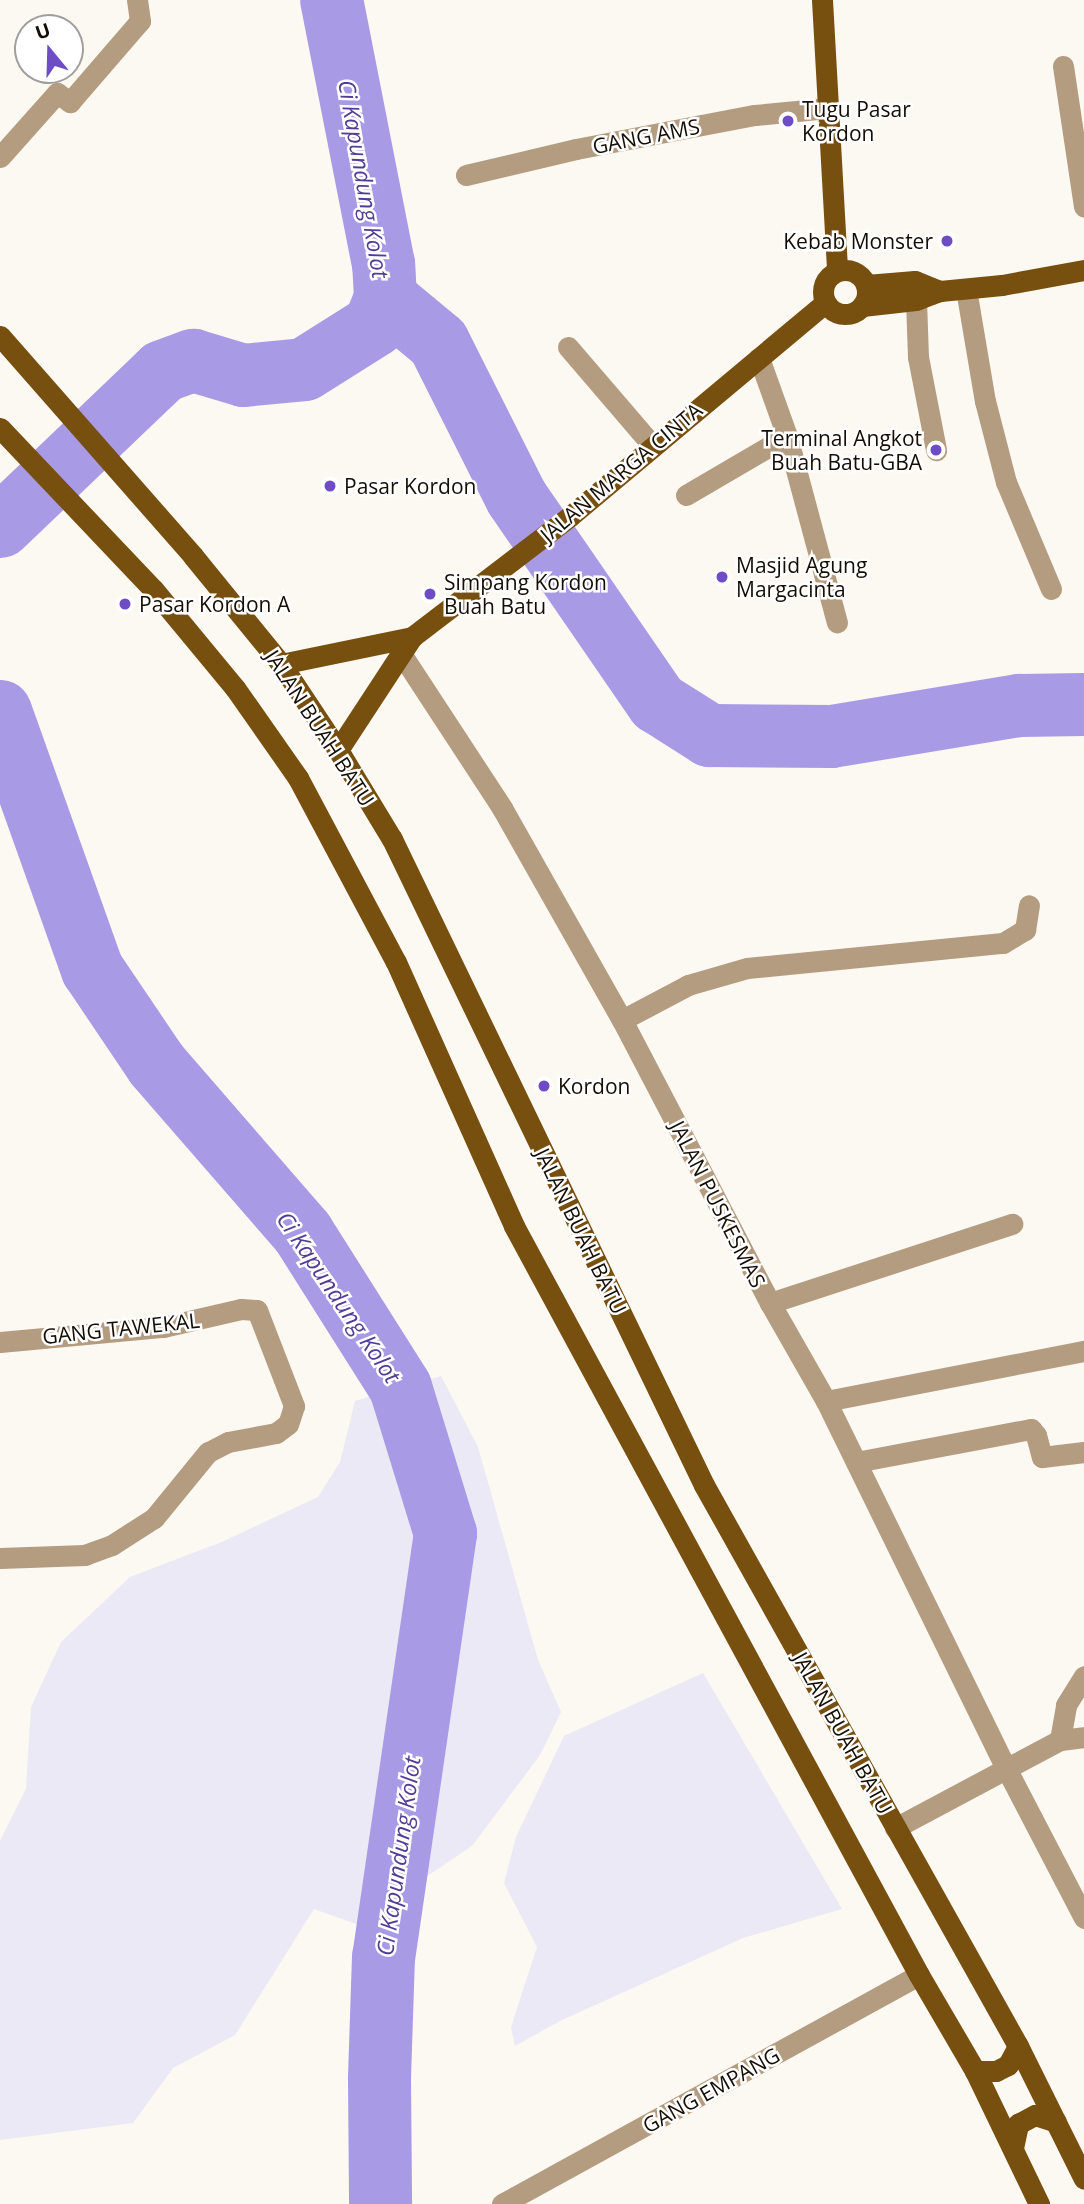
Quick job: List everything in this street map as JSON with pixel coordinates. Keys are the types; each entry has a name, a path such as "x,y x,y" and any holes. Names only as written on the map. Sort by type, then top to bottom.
{"main road":[{"path":"822,0 837,271"},
{"path":"864,296 851,270 837,271 824,284 825,303 831,309 847,314 864,296 915,281 940,291"},
{"path":"864,296 916,300 940,291 1084,270"},
{"name":"JALAN MARGA CINTA","path":"338,750 407,646 569,517 825,303"},
{"name":"JALAN BUAH BATU","path":"5,342 121,474 281,664 338,750 391,839 704,1485 1018,2046 1084,2179"},
{"path":"0,428 153,589 235,688 298,778 396,962 514,1226 919,1975 975,2071 1039,2204"},
{"name":"JALAN MARGA CINTA","path":"281,664 407,646"},
{"path":"975,2071 996,2071 1008,2064 1018,2046"},
{"path":"1013,2148 1018,2124 1035,2115 1056,2122"}],"street":[{"path":"0,157 57,93 70,102 140,21 137,0"},
{"path":"1063,66 1084,205"},
{"name":"GANG AMS","path":"466,175 576,149 755,115 828,108"},
{"path":"966,289 985,401 1006,482 1051,589"},
{"path":"916,300 918,357 936,450"},
{"path":"568,347 653,446"},
{"path":"759,358 787,436 838,622"},
{"path":"685,495 787,436"},
{"name":"JALAN PUSKESMAS","path":"407,646 622,1020 770,1303 826,1401 1006,1768 1084,1918"},
{"path":"622,1020 688,985 747,968 1003,943 1025,930 1030,905"},
{"path":"770,1303 1012,1224"},
{"name":"GANG TAWEKAL","path":"0,1342 163,1327 241,1309 257,1310 294,1406 288,1424 276,1433 216,1447 197,1464 154,1518 100,1551 85,1555 0,1558"},
{"path":"826,1401 1084,1351"},
{"path":"856,1462 1031,1429 1036,1434 1042,1457 1084,1452"},
{"path":"1060,1740 1066,1705 1084,1676"},
{"path":"895,1828 1060,1740 1084,1737"},
{"name":"GANG EMPANG","path":"502,2204 919,1975"}],"shaded area":[{"path":"441,1376 478,1447 538,1660 561,1712 540,1755 472,1846 356,1924 314,1909 235,2035 173,2068 133,2123 0,2140 0,1841 26,1789 31,1707 61,1642 130,1577 224,1541 318,1497 340,1462 355,1401"},
{"path":"703,1673 842,1909 743,1938 560,2021 515,2046 511,2027 537,1947 504,1883 516,1837 564,1736"}],"waterway":[{"name":"Ci Kapundung Kolot","path":"0,526 162,371 193,360 243,375 304,369 374,325 385,298 383,264 331,0"},
{"path":"385,298 438,342 516,497 657,702 709,735 831,736 1019,705 1084,704"},
{"name":"Ci Kapundung Kolot","path":"0,711 92,969 156,1064 302,1232 400,1387 445,1533 383,1956 379,2079 380,2204"}],"place":[{"name":"Tugu Pasar Kordon","path":"788,121"},
{"name":"Kebab Monster","path":"947,241"},
{"name":"Terminal Angkot Buah Batu-GBA","path":"936,450"},
{"name":"Pasar Kordon","path":"330,486"},
{"name":"Masjid Agung Margacinta","path":"722,577"},
{"name":"Simpang Kordon Buah Batu","path":"430,594"},
{"name":"Pasar Kordon A","path":"125,604"},
{"name":"Kordon","path":"544,1086"}]}
